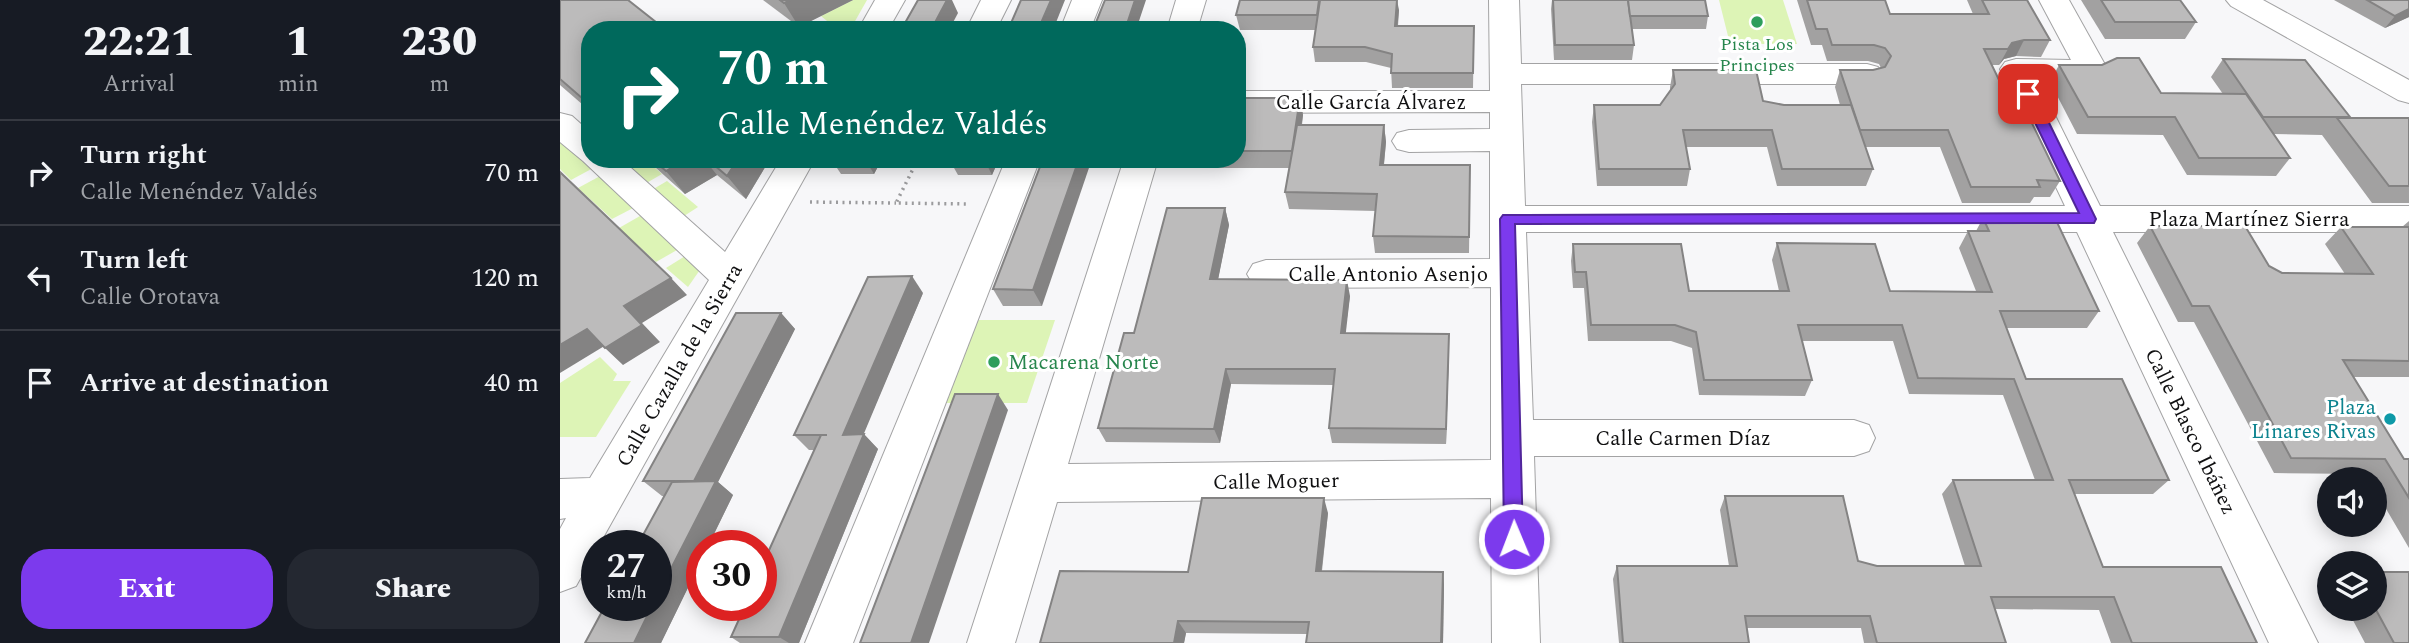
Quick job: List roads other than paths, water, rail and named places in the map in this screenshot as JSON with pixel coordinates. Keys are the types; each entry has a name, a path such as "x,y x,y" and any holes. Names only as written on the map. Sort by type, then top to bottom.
{"street":[{"path":"878,21 890,0"},
{"path":"986,21 996,0"},
{"path":"1079,21 1087,0"},
{"path":"1185,21 1191,0"},
{"path":"1504,0 1516,643"},
{"name":"Calle Blasco Ibáñez","path":"2054,0 2092,70 2016,69 2294,643"},
{"path":"2241,0 2409,93"},
{"path":"2295,0 2409,65"},
{"name":"Calle García Álvarez","path":"1246,102 1867,74"},
{"path":"560,124 581,143"},
{"path":"1409,141 1506,141"},
{"path":"609,168 730,278"},
{"name":"Calle Cazalla de la Sierra","path":"560,571 793,168"},
{"path":"830,643 1019,168"},
{"path":"991,643 1138,168"},
{"name":"Plaza Martínez Sierra","path":"1508,219 2409,219"},
{"name":"Calle Antonio Asenjo","path":"1266,274 1509,273"},
{"name":"Calle Carmen Díaz","path":"1512,458 1854,438"},
{"name":"Calle Moguer","path":"1040,483 1512,458"},
{"path":"560,499 603,498"}],"place":[{"name":"Pista Los Principes","path":"1757,22"},
{"name":"Macarena Norte","path":"994,362"},
{"name":"Plaza Linares Rivas","path":"2390,419"}]}
